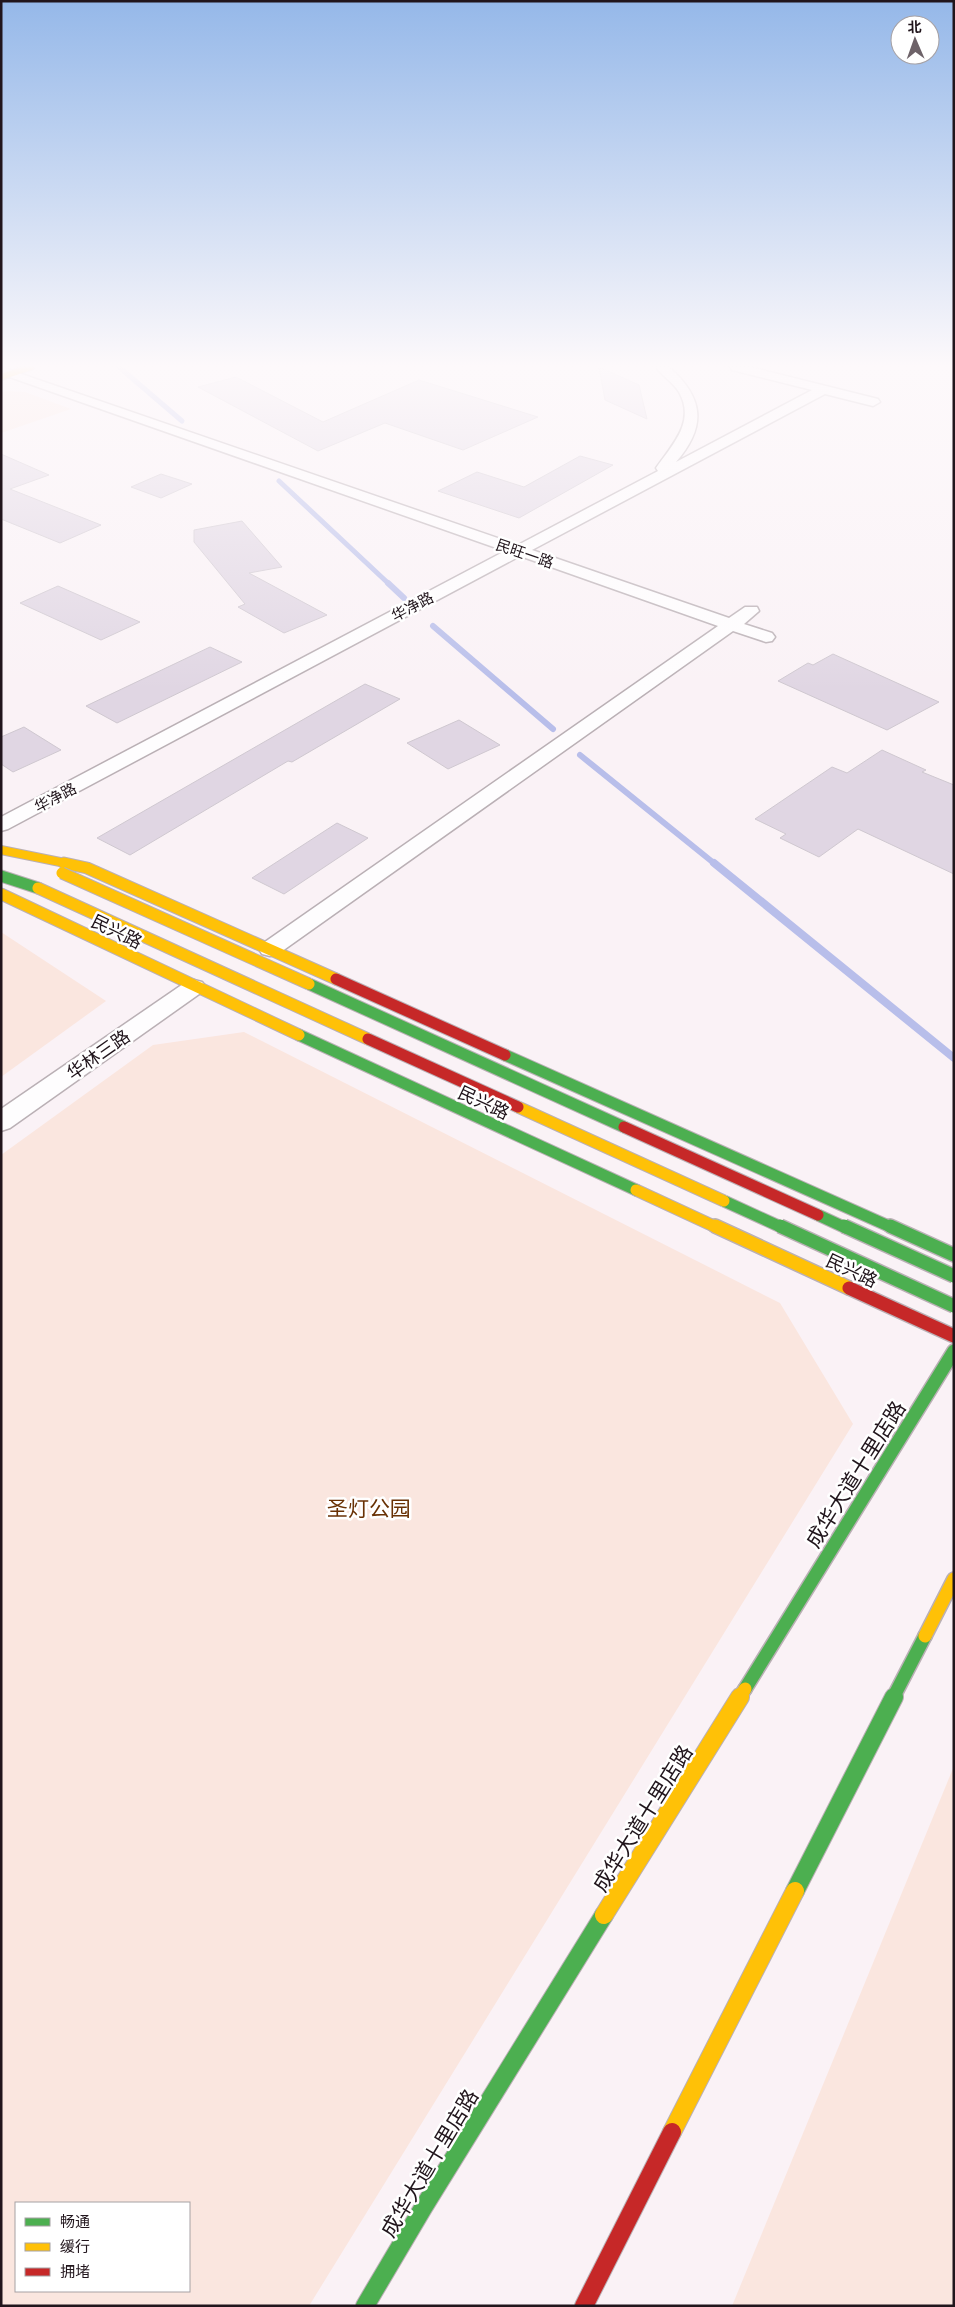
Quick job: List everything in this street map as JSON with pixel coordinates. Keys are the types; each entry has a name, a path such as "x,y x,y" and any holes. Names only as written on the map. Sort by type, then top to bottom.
{"main road":[{"path":"1,850 87,868 954,1255"},
{"name":"民兴路","path":"1,854 62,873 954,1276"},
{"name":"民兴路","path":"1,876 38,888 954,1306"},
{"name":"民兴路","path":"1,894 194,987 954,1336"},
{"name":"成华大道十里店路","path":"365,2306 423,2208 954,1351"},
{"path":"584,2306 954,1579"}],"street":[{"name":"民旺一路","path":"299,475 766,637"},
{"path":"645,483 656,475"},
{"name":"华净路","path":"1,826 661,475"},
{"path":"270,949 751,611"},
{"name":"华林三路","path":"1,1122 194,987"}],"green space":[{"path":"1,932 106,1001 1,1077"},
{"name":"圣灯公园","path":"244,1032 780,1303 853,1424 309,2306 1,2306 1,1155 153,1045"},
{"path":"954,1766 954,2306 732,2306"}],"building":[{"path":"1,475 48,475 10,489 101,525 60,543 1,519"},
{"path":"159,475 192,484 161,498 131,487"},
{"path":"472,475 485,475 524,487 546,475 596,475 519,518 438,491"},
{"path":"242,521 282,567 249,573 327,615 284,633 238,607 245,604 194,542 194,530"},
{"path":"58,586 140,622 101,640 20,603"},
{"path":"210,647 242,662 117,723 86,706"},
{"path":"833,654 939,702 887,730 778,681 808,663 813,665"},
{"path":"365,684 400,699 292,762 288,761 130,855 97,838"},
{"path":"459,720 500,745 448,769 407,743"},
{"path":"24,727 61,750 13,772 1,764 1,737"},
{"path":"882,750 926,770 922,772 954,785 954,874 858,829 819,857 780,838 786,834 755,819 832,767 847,773"},
{"path":"337,823 368,838 284,894 252,878"}],"waterway":[{"path":"279,481 389,584"},
{"path":"388,583 404,598"},
{"path":"433,626 553,729"},
{"path":"580,755 715,864"},
{"path":"714,863 954,1058"}],"traffic: fast":[{"path":"1,876 38,888"},
{"path":"309,984 624,1127"},
{"path":"299,1035 636,1190"},
{"path":"505,1055 954,1255"},
{"path":"724,1201 954,1306"},
{"path":"818,1215 954,1276"},
{"path":"745,1689 954,1351"},
{"path":"795,1891 925,1636"},
{"path":"365,2306 423,2208 604,1915"}],"traffic: slow":[{"path":"1,850 87,868 336,979"},
{"path":"62,873 309,984"},
{"path":"38,888 368,1039"},
{"path":"1,894 299,1035"},
{"path":"518,1107 724,1201"},
{"path":"636,1190 849,1288"},
{"path":"925,1636 954,1579"},
{"path":"604,1915 745,1689"},
{"path":"672,2132 795,1891"}],"traffic: jam":[{"path":"336,979 505,1055"},
{"path":"368,1039 518,1107"},
{"path":"624,1127 818,1215"},
{"path":"849,1288 954,1336"},
{"path":"584,2306 672,2132"}]}
